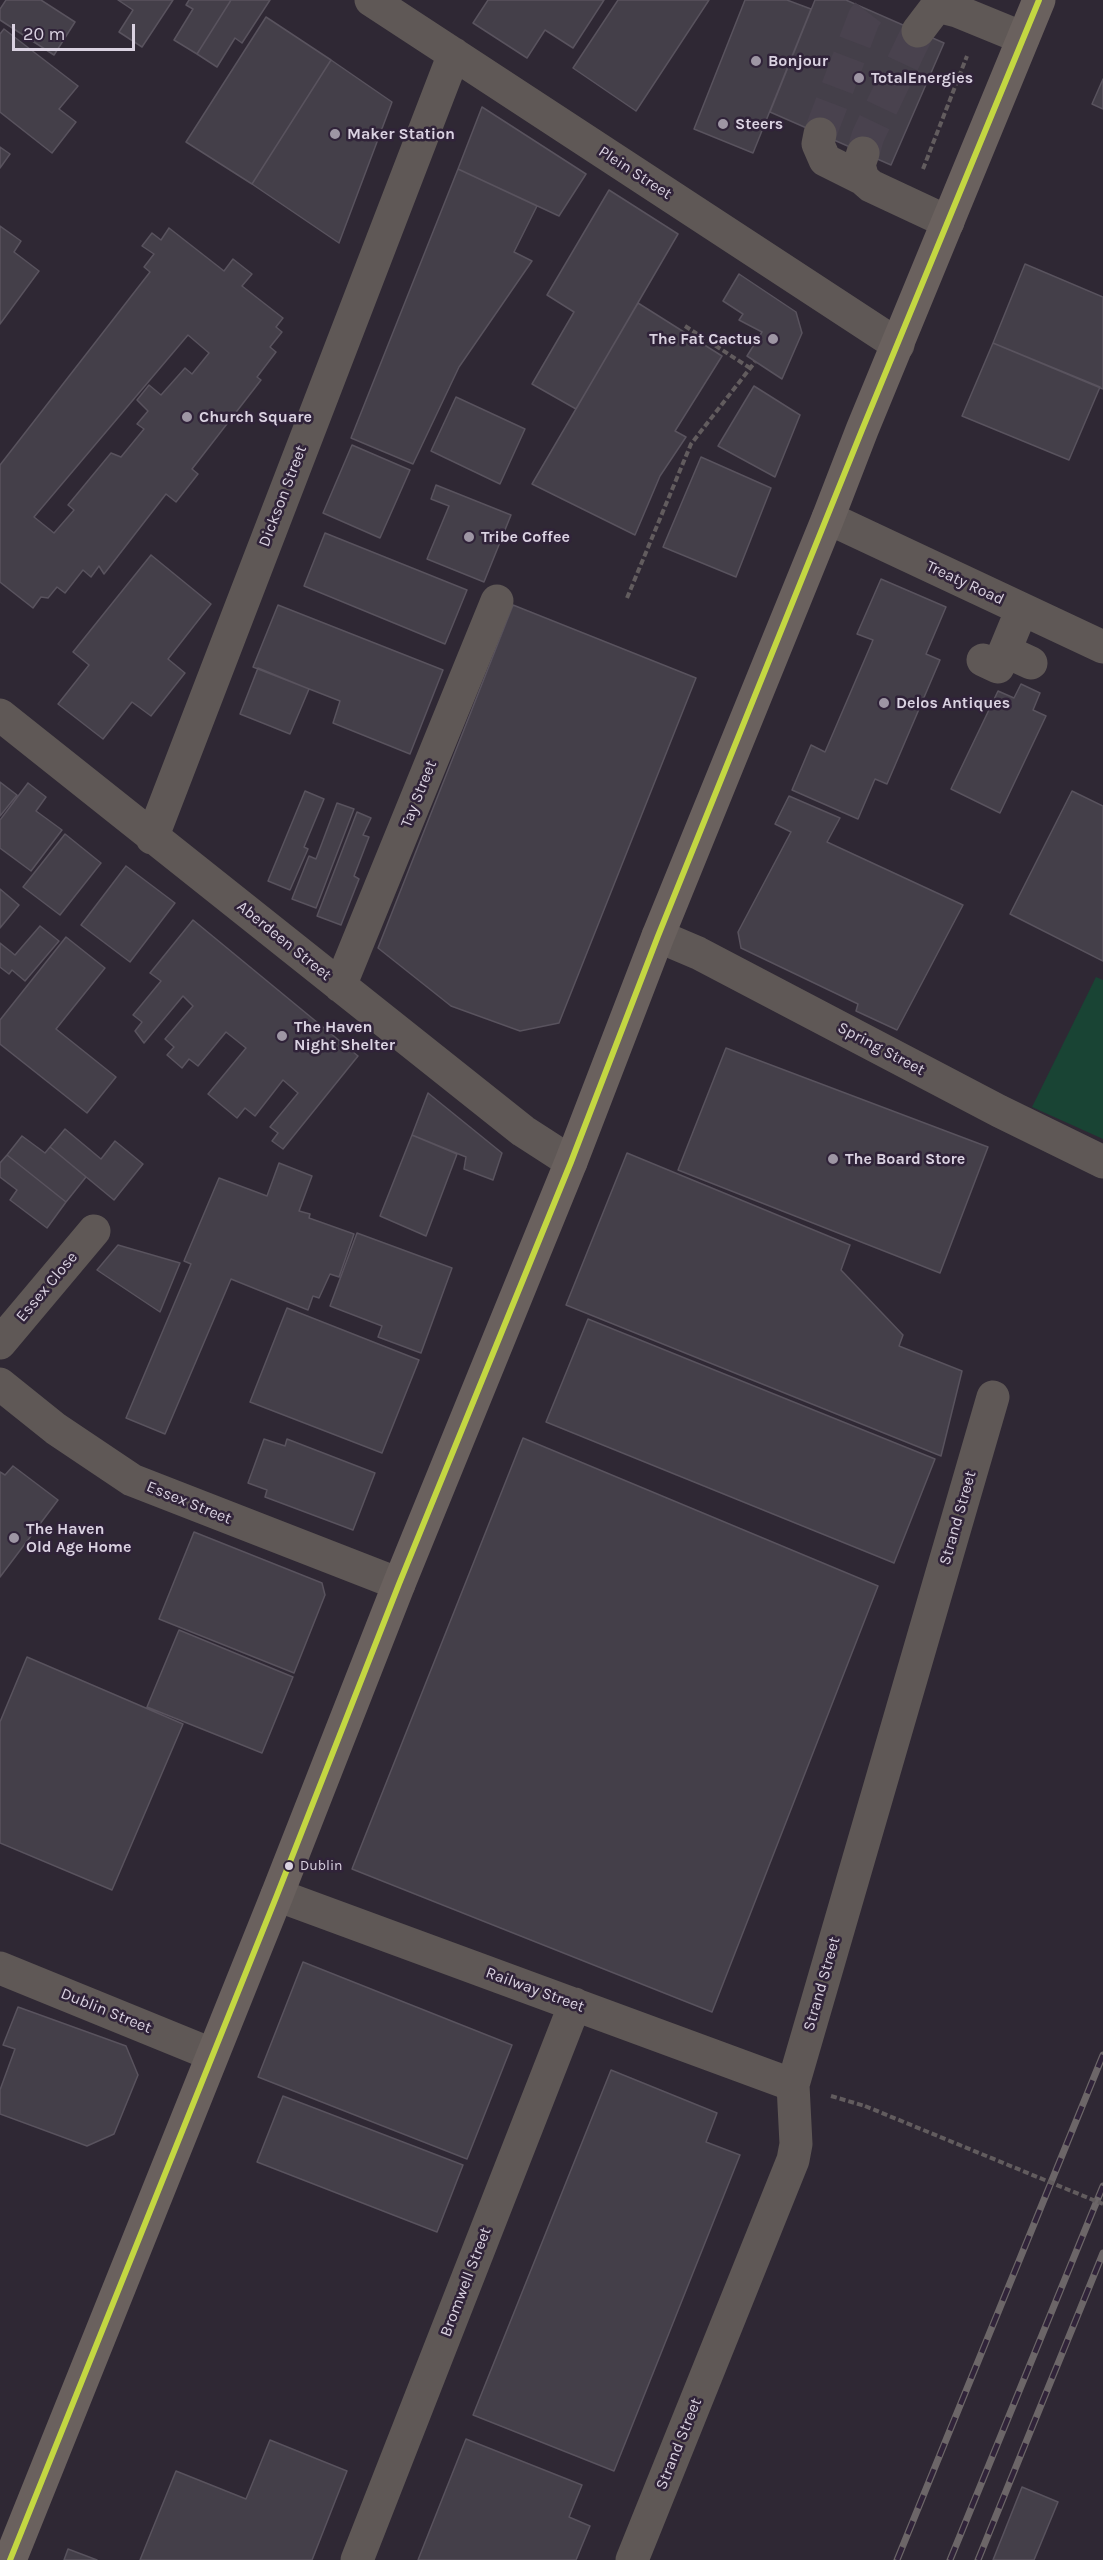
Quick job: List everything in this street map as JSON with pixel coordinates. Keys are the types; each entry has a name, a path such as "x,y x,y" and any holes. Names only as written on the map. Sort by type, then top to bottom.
{"main road":[{"path":"10,2560 211,2054 277,1895 399,1584 571,1162 658,936 828,518 861,430 1039,0"}],"street":[{"name":"Plein Street","path":"371,0 898,345"},
{"path":"926,13 957,11 1023,38"},
{"name":"Dickson Street","path":"152,838 454,54"},
{"path":"820,134 818,144 825,160 845,172 863,166 871,186 948,222"},
{"name":"Treaty Road","path":"828,518 1103,647"},
{"name":"Tay Street","path":"340,986 497,602"},
{"path":"1006,658 1022,609"},
{"name":"Aberdeen Street","path":"0,715 523,1131 571,1162"},
{"name":"Spring Street","path":"658,936 698,953 999,1111 1103,1162"},
{"name":"Essex Close","path":"0,1343 94,1231"},
{"name":"Essex Street","path":"0,1384 56,1429 132,1480 399,1584"},
{"name":"Strand Street","path":"632,2560 793,2160 796,2144 793,2085 993,1398"},
{"name":"Railway Street","path":"277,1895 793,2085"},
{"name":"Dublin Street","path":"0,1968 211,2054"},
{"name":"Bromwell Street","path":"357,2560 575,2004"}],"path":[{"path":"685,326 750,368"},
{"path":"627,598 691,444 755,362"},
{"path":"865,2106 1103,2204"}],"green space":[{"path":"1096,977 1103,980 1103,1139 1032,1107"}],"building":[{"path":"6,0 41,0 75,22 54,55 0,20 0,9"},
{"path":"118,0 173,0 142,47 119,32 133,10"},
{"path":"189,0 231,0 197,54 174,40 193,9 186,5"},
{"path":"231,0 270,0 242,43 235,38 217,67 197,54"},
{"path":"488,0 604,0 573,48 545,30 527,58 473,23"},
{"path":"618,0 709,0 636,111 573,68"},
{"name":"Bonjour","path":"745,0 787,0 811,9 753,153 694,129"},
{"path":"815,0 846,0 944,43 891,165 770,112"},
{"path":"266,17 331,60 252,184 186,142"},
{"path":"4,29 78,86 59,109 76,122 52,153 0,112 0,34"},
{"path":"331,60 392,102 339,243 252,184"},
{"path":"1103,79 1103,109 1092,104"},
{"path":"482,107 586,174 559,216 458,169"},
{"path":"0,147 10,154 0,168"},
{"path":"458,169 537,206 514,252 532,261 459,367 413,464 351,438"},
{"path":"609,190 678,234 576,409 532,384 574,312 547,295"},
{"path":"0,226 21,241 14,252 39,271 0,324"},
{"name":"Church Square","path":"169,228 224,271 233,259 252,274 242,286 283,318 276,327 282,332 270,347 276,352 257,377 261,380 192,469 198,474 176,502 166,494 104,574 99,566 91,577 83,570 65,593 57,587 48,598 41,597 33,608 0,582 0,465 150,272 144,267 154,254 142,246 152,233 161,240","holes":["188,335 209,353 192,374 185,368 161,395 149,385 137,400 148,411 137,424 144,429 121,457 111,453 68,505 74,510 54,533 34,517"]},
{"path":"1025,264 1103,297 1103,389 993,343"},
{"path":"739,274 796,312 802,333 782,379 747,356 762,332 739,320 743,314 723,301"},
{"path":"638,303 722,356 675,431 686,437 660,476 635,535 532,484"},
{"path":"993,343 1100,387 1069,460 962,416"},
{"path":"754,386 800,415 775,477 718,446"},
{"path":"456,397 525,429 500,484 431,451"},
{"path":"352,445 410,470 380,538 323,513"},
{"path":"701,457 771,488 736,577 663,547"},
{"name":"Tribe Coffee","path":"436,485 511,515 484,582 427,559 449,506 431,499"},
{"path":"325,533 467,590 445,644 304,586"},
{"path":"151,555 211,604 168,659 185,673 151,716 132,702 103,739 58,704 89,665 73,652"},
{"name":"Delos Antiques","path":"881,579 946,607 926,654 940,660 887,784 875,779 858,819 792,790 811,745 825,752 873,640 857,634"},
{"path":"278,605 443,670 410,754 333,723 340,701 253,667"},
{"path":"513,605 696,678 559,1023 520,1031 451,1006 378,948"},
{"path":"258,668 309,689 290,734 240,714"},
{"path":"1021,684 1040,693 1033,710 1046,716 1000,813 951,789 998,691 1014,698"},
{"path":"0,782 17,795 0,816"},
{"path":"28,783 46,797 36,811 62,830 31,871 0,848 0,820"},
{"path":"305,791 324,799 304,847 308,849 290,890 268,881"},
{"path":"1072,791 1103,806 1103,961 1010,914"},
{"path":"789,796 840,818 827,842 963,905 897,1030 856,1011 858,1004 741,948 738,932 791,832 775,824"},
{"path":"337,803 354,809 316,908 292,899 309,856 316,859"},
{"path":"357,812 371,818 363,835 369,837 354,876 359,879 341,925 317,916"},
{"path":"65,834 101,863 60,915 23,887"},
{"path":"126,866 175,903 130,962 81,925"},
{"path":"0,889 19,905 0,928"},
{"name":"The Haven Night Shelter","path":"193,920 358,1056 283,1149 272,1141 278,1133 270,1127 298,1093 283,1080 255,1116 245,1108 237,1118 208,1094 246,1048 226,1032 198,1066 189,1059 182,1068 167,1055 174,1047 165,1039 193,1006 183,996 144,1043 135,1031 142,1022 133,1015 161,981 150,973"},
{"path":"40,926 59,941 25,981 12,970 9,974 0,967 0,943 15,955"},
{"path":"66,937 105,968 56,1029 116,1077 87,1113 0,1044 0,1020"},
{"name":"The Board Store","path":"726,1048 988,1147 940,1273 678,1170"},
{"path":"428,1093 502,1153 493,1180 464,1169 466,1157 412,1135"},
{"path":"65,1129 101,1159 115,1141 143,1164 114,1200 50,1147"},
{"path":"412,1135 457,1154 426,1236 380,1216"},
{"path":"22,1136 45,1153 50,1147 86,1177 66,1202 7,1155"},
{"path":"627,1153 850,1245 841,1270 903,1335 899,1346 962,1371 941,1456 566,1305"},
{"path":"7,1155 66,1202 47,1228 10,1200 17,1190 0,1177 0,1163"},
{"path":"279,1163 312,1176 299,1211 310,1214 309,1218 354,1234 339,1277 330,1274 319,1298 313,1296 308,1310 231,1279 165,1434 126,1418 191,1264 184,1261 219,1178 267,1196"},
{"path":"357,1233 452,1268 421,1353 378,1337 382,1326 330,1306"},
{"path":"118,1245 180,1263 160,1312 97,1270"},
{"path":"287,1308 419,1360 382,1453 250,1402"},
{"path":"588,1319 935,1459 894,1563 546,1422"},
{"path":"523,1438 878,1586 712,2012 352,1869"},
{"path":"264,1439 285,1446 287,1439 375,1473 353,1530 265,1497 267,1490 248,1483"},
{"name":"The Haven Old Age Home","path":"13,1466 58,1500 0,1577 0,1472 5,1475"},
{"path":"194,1532 322,1583 325,1595 294,1673 159,1619"},
{"path":"179,1630 293,1677 262,1753 147,1707"},
{"path":"27,1657 183,1724 112,1890 0,1843 0,1722"},
{"path":"303,1962 512,2045 467,2159 258,2077"},
{"path":"18,2007 126,2046 138,2075 114,2134 87,2146 0,2114 0,2090 15,2049 3,2045"},
{"path":"611,2070 717,2113 706,2142 740,2155 614,2471 473,2415"},
{"path":"283,2096 463,2165 437,2232 257,2162"},
{"path":"466,2439 582,2485 569,2517 590,2526 576,2560 418,2560"},
{"path":"270,2440 347,2471 312,2560 140,2560 176,2471 246,2499"},
{"path":"1022,2487 1058,2502 1034,2560 993,2560"},
{"path":"68,2549 97,2560 64,2560"}],"tunnel":[{"path":"820,134 864,18 878,0"},
{"path":"863,153 868,136 918,31"}],"railway":[{"path":"897,2560 1103,2055"},
{"path":"950,2560 1103,2186"},
{"path":"978,2560 1103,2253"}],"transit line":[{"path":"10,2560 277,1895 399,1584 571,1162 658,936 862,430 1039,0"}],"place":[{"name":"Bonjour","path":"756,61"},
{"name":"TotalEnergies","path":"859,78"},
{"name":"Steers","path":"723,124"},
{"name":"Maker Station","path":"335,134"},
{"name":"The Fat Cactus","path":"773,339"},
{"name":"Church Square","path":"187,417"},
{"name":"Tribe Coffee","path":"469,537"},
{"name":"Delos Antiques","path":"884,703"},
{"name":"The Haven Night Shelter","path":"282,1036"},
{"name":"The Board Store","path":"833,1159"},
{"name":"The Haven Old Age Home","path":"14,1538"},
{"name":"Dublin","path":"289,1866"}]}
